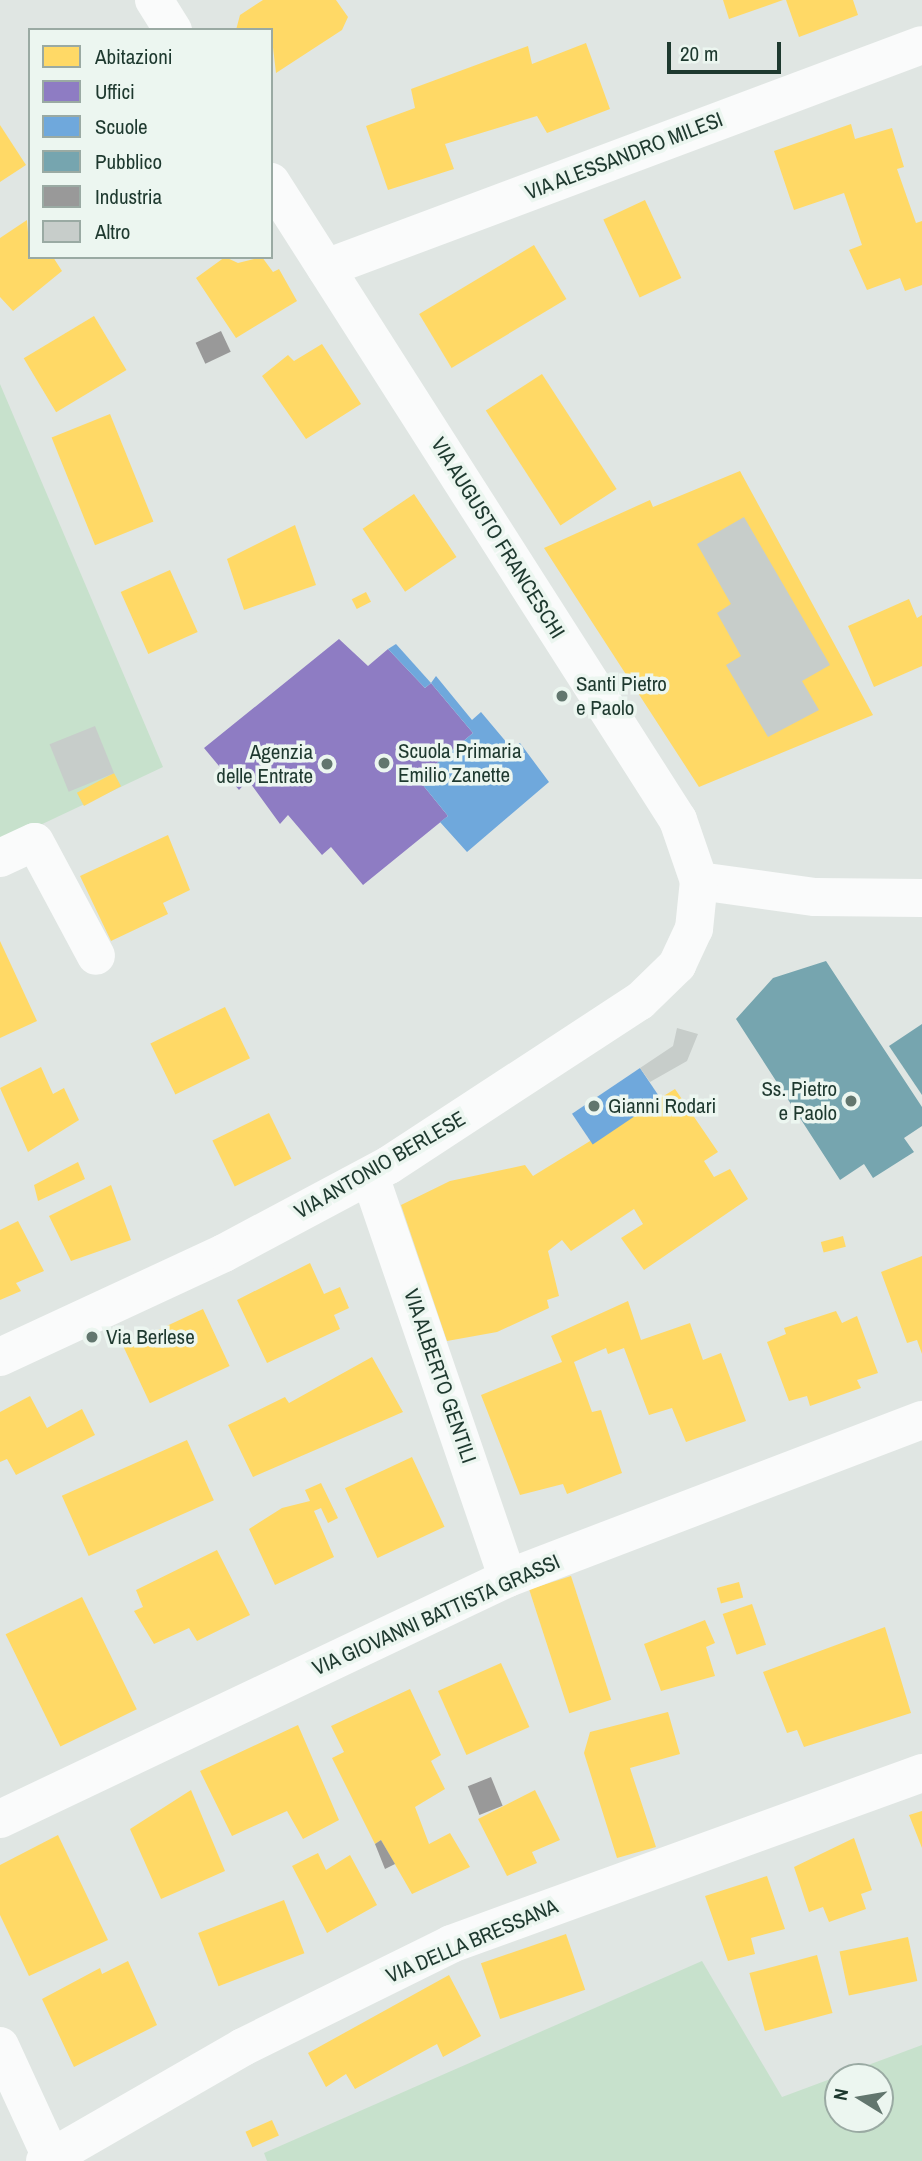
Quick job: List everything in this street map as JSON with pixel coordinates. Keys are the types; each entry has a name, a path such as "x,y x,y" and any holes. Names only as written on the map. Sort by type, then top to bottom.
{"street":[{"path":"154,0 172,28"},
{"name":"VIA ALESSANDRO MILESI","path":"326,268 922,45"},
{"name":"VIA AUGUSTO FRANCESCHI","path":"273,185 678,820 698,892"},
{"path":"0,858 35,842 96,957"},
{"path":"698,892 815,898 922,898"},
{"name":"VIA ANTONIO BERLESE","path":"0,1357 224,1254 370,1176 655,989 687,949 698,892"},
{"name":"VIA ALBERTO GENTILI","path":"370,1176 508,1578"},
{"name":"VIA GIOVANNI BATTISTA GRASSI","path":"0,1819 508,1578 922,1420"},
{"name":"VIA DELLA BRESSANA","path":"50,2160 243,2047 452,1944 922,1773"},
{"path":"0,2046 50,2160"}],"green space":[{"path":"0,384 163,767 0,844"},
{"path":"702,1961 782,2097 824,2081 824,2133 894,2133 894,2063 874,2063 922,2045 922,2161 267,2161 264,2153"}],"building: Abitazioni":[{"path":"263,0 336,0 348,17 342,30 276,73 273,28 237,28 240,15"},
{"path":"723,0 783,0 729,19"},
{"path":"786,0 853,0 858,15 799,37"},
{"path":"586,43 610,109 547,133 537,116 445,144 454,169 388,190 366,126 415,108 411,89 528,46 532,64"},
{"path":"851,124 855,139 892,128 904,167 897,169 916,223 922,221 922,285 905,291 900,278 867,290 849,250 862,245 844,193 794,210 774,151"},
{"path":"0,125 26,165 0,182"},
{"path":"645,200 681,278 640,297 603,219"},
{"path":"27,220 28,259 54,259 62,271 13,311 0,297 0,238"},
{"path":"534,245 566,299 452,368 419,314"},
{"path":"222,259 238,263 263,259 273,272 279,269 297,301 236,338 196,278"},
{"path":"94,316 126,370 56,412 24,358"},
{"path":"322,344 361,404 306,439 262,376 288,355 294,361"},
{"path":"542,374 617,489 560,525 486,410"},
{"path":"110,414 153,522 95,545 52,438"},
{"path":"740,471 873,715 699,787 544,548 650,500 653,507"},
{"path":"414,494 456,557 405,592 363,529"},
{"path":"295,525 316,585 244,610 227,559"},
{"path":"170,570 198,632 148,654 121,592"},
{"path":"366,592 371,602 357,609 352,599"},
{"path":"909,599 917,618 922,615 922,666 874,687 848,626"},
{"path":"114,773 121,786 84,806 77,793"},
{"path":"168,835 190,890 163,903 168,914 111,941 80,876"},
{"path":"0,941 37,1021 0,1038"},
{"path":"225,1007 250,1058 175,1095 150,1043"},
{"path":"41,1067 53,1094 64,1088 79,1120 28,1152 0,1088"},
{"path":"675,1089 718,1152 704,1161 714,1177 730,1169 748,1199 644,1270 621,1238 643,1224 634,1209 571,1251 562,1240 548,1251 559,1296 547,1300 549,1308 497,1332 447,1341 401,1205 450,1181 525,1165 533,1176"},
{"path":"269,1113 291,1159 235,1186 212,1141"},
{"path":"78,1162 85,1179 38,1201 34,1185"},
{"path":"111,1185 131,1240 71,1261 49,1216"},
{"path":"18,1221 44,1271 16,1283 21,1291 0,1300 0,1230"},
{"path":"843,1236 846,1247 824,1253 821,1242"},
{"path":"922,1256 922,1354 917,1340 907,1343 881,1272"},
{"path":"310,1263 324,1294 340,1287 349,1308 334,1315 340,1329 267,1363 237,1300"},
{"path":"628,1301 641,1340 690,1323 703,1360 721,1353 746,1421 686,1442 672,1408 649,1415 624,1348 608,1354 606,1348 574,1362 592,1412 601,1410 622,1473 567,1494 563,1484 520,1495 481,1395 562,1362 551,1336"},
{"path":"203,1309 230,1366 150,1403 123,1346"},
{"path":"836,1311 842,1323 857,1316 878,1373 857,1380 861,1388 810,1406 807,1396 789,1401 767,1342 786,1334 784,1328"},
{"path":"372,1357 403,1412 253,1477 228,1425 285,1397 289,1403"},
{"path":"30,1396 47,1428 82,1409 95,1435 16,1475 7,1459 0,1462 0,1412"},
{"path":"187,1440 214,1500 89,1556 62,1496"},
{"path":"412,1457 445,1527 377,1558 345,1488"},
{"path":"321,1483 338,1518 328,1523 321,1508 314,1511 334,1557 275,1585 249,1529 282,1508 310,1501 305,1490"},
{"path":"217,1550 250,1615 197,1641 189,1628 154,1644 134,1611 143,1607 136,1590"},
{"path":"571,1576 611,1700 569,1713 529,1590"},
{"path":"739,1582 743,1597 721,1603 717,1588"},
{"path":"82,1597 137,1709 60,1747 6,1634"},
{"path":"752,1604 766,1645 737,1655 723,1614"},
{"path":"705,1620 715,1643 706,1647 715,1676 661,1691 644,1644"},
{"path":"885,1627 911,1713 804,1747 797,1730 787,1733 763,1672"},
{"path":"501,1663 529,1727 466,1755 438,1691"},
{"path":"410,1689 441,1755 431,1761 445,1789 415,1807 429,1844 450,1833 470,1867 412,1894 381,1840 375,1844 332,1758 344,1752 331,1726"},
{"path":"668,1712 680,1754 630,1768 656,1847 617,1858 584,1753 590,1732"},
{"path":"298,1725 339,1820 303,1839 287,1811 232,1836 200,1771"},
{"path":"191,1790 225,1871 161,1899 130,1829"},
{"path":"535,1790 560,1840 532,1852 537,1863 507,1876 478,1819"},
{"path":"922,1811 922,1848 909,1815"},
{"path":"58,1835 108,1940 29,1976 0,1915 0,1865"},
{"path":"854,1838 872,1890 861,1894 866,1909 829,1922 823,1907 809,1912 794,1867"},
{"path":"318,1853 326,1870 350,1855 377,1905 327,1933 292,1866"},
{"path":"767,1876 785,1929 751,1938 755,1954 728,1961 705,1896"},
{"path":"284,1900 304,1953 219,1986 198,1933"},
{"path":"566,1934 585,1990 500,2019 481,1963"},
{"path":"908,1937 917,1981 849,1996 840,1952"},
{"path":"817,1955 833,2013 765,2031 749,1973"},
{"path":"128,1961 157,2025 74,2067 42,1999 100,1968 102,1974"},
{"path":"449,1975 481,2036 443,2057 437,2044 355,2089 346,2074 326,2087 308,2053"},
{"path":"272,2120 279,2136 252,2147 246,2132"}],"building: Uffici":[{"name":"Agenzia delle Entrate","path":"339,639 368,666 388,649 425,688 431,683 473,733 418,779 448,816 363,885 331,847 322,855 288,815 280,824 248,780 239,790 204,748"}],"building: Scuole":[{"path":"396,644 431,683 425,688 388,649"},
{"path":"436,676 472,720 481,712 512,749 520,743 549,782 467,852 440,822 448,816 418,779 473,733 431,683"},
{"path":"640,1068 661,1099 593,1145 572,1114"}],"building: Pubblico":[{"name":"Ss. Pietro e Paolo","path":"826,961 922,1107 922,1126 904,1138 914,1152 873,1178 864,1164 840,1180 736,1019 773,978"},
{"path":"922,1024 922,1095 889,1046"}],"building: Industria":[{"path":"221,331 231,352 205,364 196,343"},
{"path":"491,1777 503,1806 479,1815 468,1786"},
{"path":"381,1840 395,1864 385,1869 375,1844"}],"building: Altro":[{"path":"744,517 830,665 802,681 819,710 768,737 726,665 741,656 717,613 731,604 697,544"},
{"path":"95,726 114,773 69,792 50,744"},
{"path":"677,1028 698,1034 687,1061 650,1082 640,1068 673,1046"}],"place":[{"name":"Santi Pietro e Paolo","path":"562,696"},
{"name":"Scuola Primaria Emilio Zanette","path":"384,763"},
{"name":"Agenzia delle Entrate","path":"327,764"},
{"name":"Ss. Pietro e Paolo","path":"851,1101"},
{"name":"Gianni Rodari","path":"594,1106"},
{"name":"Via Berlese","path":"92,1337"}]}
